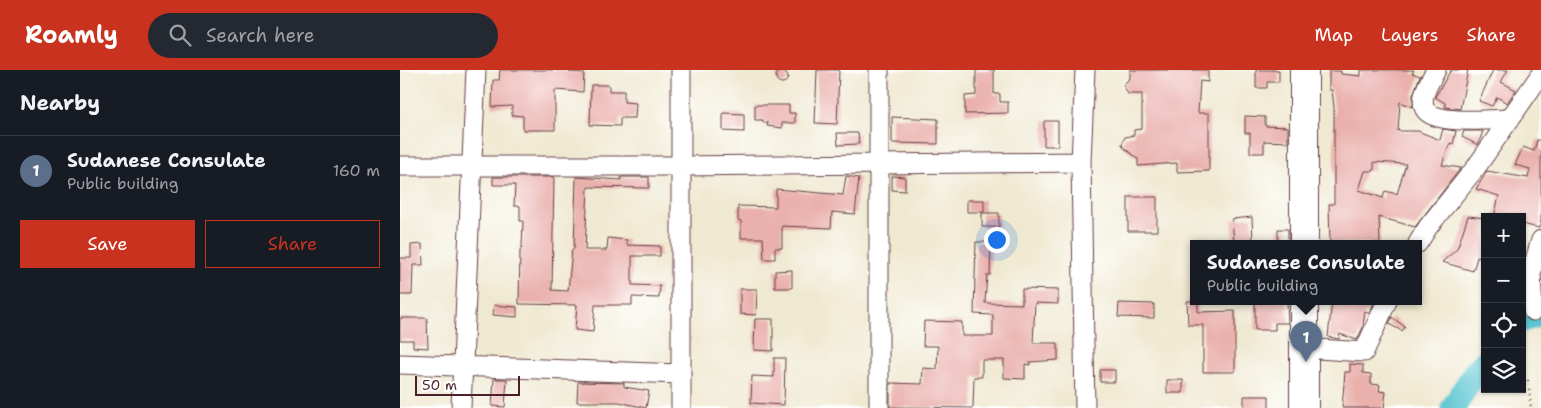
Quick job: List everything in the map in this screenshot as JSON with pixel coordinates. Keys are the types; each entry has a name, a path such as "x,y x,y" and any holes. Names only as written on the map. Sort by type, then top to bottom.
{"highway":[{"path":"1304,70 1311,195 1318,240"},
{"path":"1304,240 1311,195 1319,70"},
{"path":"1304,305 1304,408"},
{"path":"1318,305 1318,408"}],"street":[{"path":"461,408 476,70"},
{"path":"681,70 681,408"},
{"path":"879,70 879,408"},
{"path":"1085,70 1081,162 1085,408"},
{"path":"1436,70 1428,84 1424,101 1424,107 1428,114 1443,120 1510,119"},
{"path":"1420,240 1428,227 1477,166 1541,74"},
{"path":"400,166 880,165 1081,162"},
{"path":"1533,311 1531,274 1541,240"},
{"path":"1318,349 1364,352 1385,305"},
{"path":"400,364 681,374"}],"path":[{"path":"1528,380 1531,408"}],"building":[{"path":"500,70 569,70 569,72 584,73 583,92 555,90 555,130 523,130 523,116 512,115 512,106 492,107 493,80 499,80"},
{"path":"817,70 839,70 837,124 815,123"},
{"path":"976,70 994,70 994,94 1000,94 1000,102 1008,102 1008,113 965,114 965,96 976,95"},
{"path":"1130,70 1208,70 1208,82 1200,81 1198,113 1209,113 1209,171 1177,172 1177,163 1138,166 1138,159 1123,147 1122,144 1125,137 1134,135 1134,130 1142,129 1142,94 1128,94 1123,85 1130,78"},
{"path":"1256,70 1279,70 1279,82 1267,82 1267,88 1256,88"},
{"path":"1361,70 1414,70 1412,73 1420,76 1413,95 1413,107 1400,102 1398,131 1418,131 1440,140 1443,129 1456,131 1453,144 1450,143 1442,165 1461,168 1415,227 1379,217 1380,240 1330,240 1329,204 1334,204 1334,108 1332,90 1329,90 1329,71 1341,71 1341,74 1361,76","holes":["1374,162 1406,164 1397,194 1385,191 1383,198 1359,190 1365,171 1374,171"]},
{"path":"1451,70 1468,70 1460,109 1445,107 1445,103 1435,97"},
{"path":"1493,70 1508,70 1501,82 1516,90 1507,103 1497,97 1492,106 1479,101"},
{"path":"780,71 784,71 788,77 784,83 780,83 776,79 776,75"},
{"path":"591,85 609,85 609,91 624,91 624,102 636,103 635,118 620,118 620,126 590,125"},
{"path":"755,105 789,105 789,113 795,113 795,123 782,123 782,128 767,126 768,123 763,123 763,120 755,120"},
{"path":"723,113 744,114 744,132 723,131"},
{"path":"1245,116 1265,117 1265,126 1288,127 1288,142 1264,141 1264,153 1250,153 1250,133 1245,133"},
{"path":"892,117 938,119 938,144 892,143"},
{"path":"1044,121 1058,121 1058,146 1044,146"},
{"path":"1464,131 1483,131 1478,145 1462,137"},
{"path":"837,133 858,133 859,144 838,145"},
{"path":"1537,140 1541,140 1541,220 1539,228 1526,225 1526,213 1495,213 1499,196 1476,189 1487,171 1528,178 1530,169 1515,165 1523,147 1534,151"},
{"path":"846,176 859,178 855,214 832,212 831,228 782,226 782,248 775,248 775,259 764,259 763,238 741,238 741,221 738,220 738,206 776,207 776,189 843,195"},
{"path":"892,176 905,177 905,191 892,190"},
{"path":"493,177 554,177 552,290 568,291 572,249 574,249 576,177 621,180 621,177 649,177 649,188 588,187 585,250 607,250 608,238 627,240 627,245 660,246 660,256 632,256 632,285 660,286 659,298 632,297 632,305 595,305 593,332 575,330 577,305 519,304 520,251 522,247 523,221 520,221 520,206 514,206 515,185 493,185"},
{"path":"1128,197 1157,197 1157,231 1128,231"},
{"path":"967,200 984,200 984,212 967,212"},
{"path":"982,213 999,213 999,227 982,227"},
{"path":"1468,216 1481,218 1481,258 1477,257 1473,271 1442,262 1457,249"},
{"path":"1252,217 1253,240 1234,240 1232,219"},
{"path":"1278,229 1288,229 1288,240 1278,240"},
{"path":"976,242 991,242 990,275 987,275 985,303 1022,304 1022,289 1058,290 1058,304 1035,303 1033,343 1058,343 1058,360 1030,362 1030,365 1025,364 1025,379 1004,378 1004,360 982,360 982,377 974,377 973,408 890,407 890,383 922,384 923,368 937,369 938,346 923,346 924,321 962,322 962,336 993,336 993,315 974,314"},
{"path":"422,244 423,265 413,265 412,295 400,295 400,258 411,258 411,245"},
{"path":"792,270 792,288 775,288 775,271"},
{"path":"740,289 757,289 756,315 740,314"},
{"path":"1187,301 1190,301 1190,305 1198,305 1198,312 1235,311 1235,372 1203,372 1203,325 1188,325"},
{"path":"1119,303 1154,304 1154,318 1118,317"},
{"path":"494,305 517,307 517,317 493,315"},
{"path":"1255,305 1287,305 1288,323 1275,323 1275,330 1255,330"},
{"path":"1332,305 1373,305 1369,314 1365,311 1363,327 1357,340 1340,334 1339,339 1328,337"},
{"path":"1392,317 1405,327 1402,331 1389,324"},
{"path":"400,318 427,318 428,348 413,347 413,340 400,340"},
{"path":"755,319 773,319 773,351 754,350"},
{"path":"774,358 785,358 784,405 751,403 752,376 774,377"},
{"path":"1350,364 1363,365 1363,373 1371,374 1371,384 1380,385 1379,391 1386,392 1384,408 1342,408 1345,372 1350,372"},
{"path":"1100,370 1115,370 1115,382 1100,382"},
{"path":"494,379 507,379 505,407 492,406"},
{"path":"1167,380 1183,380 1183,393 1167,393"},
{"path":"578,382 624,383 624,387 649,391 646,408 619,402 577,402"},
{"path":"1244,396 1269,396 1269,408 1244,408"}],"waterway":[{"path":"1526,319 1541,314"},
{"path":"1453,408 1474,374 1481,366"}],"place":[{"name":"Sudanese Consulate","path":"1306,362"}]}
